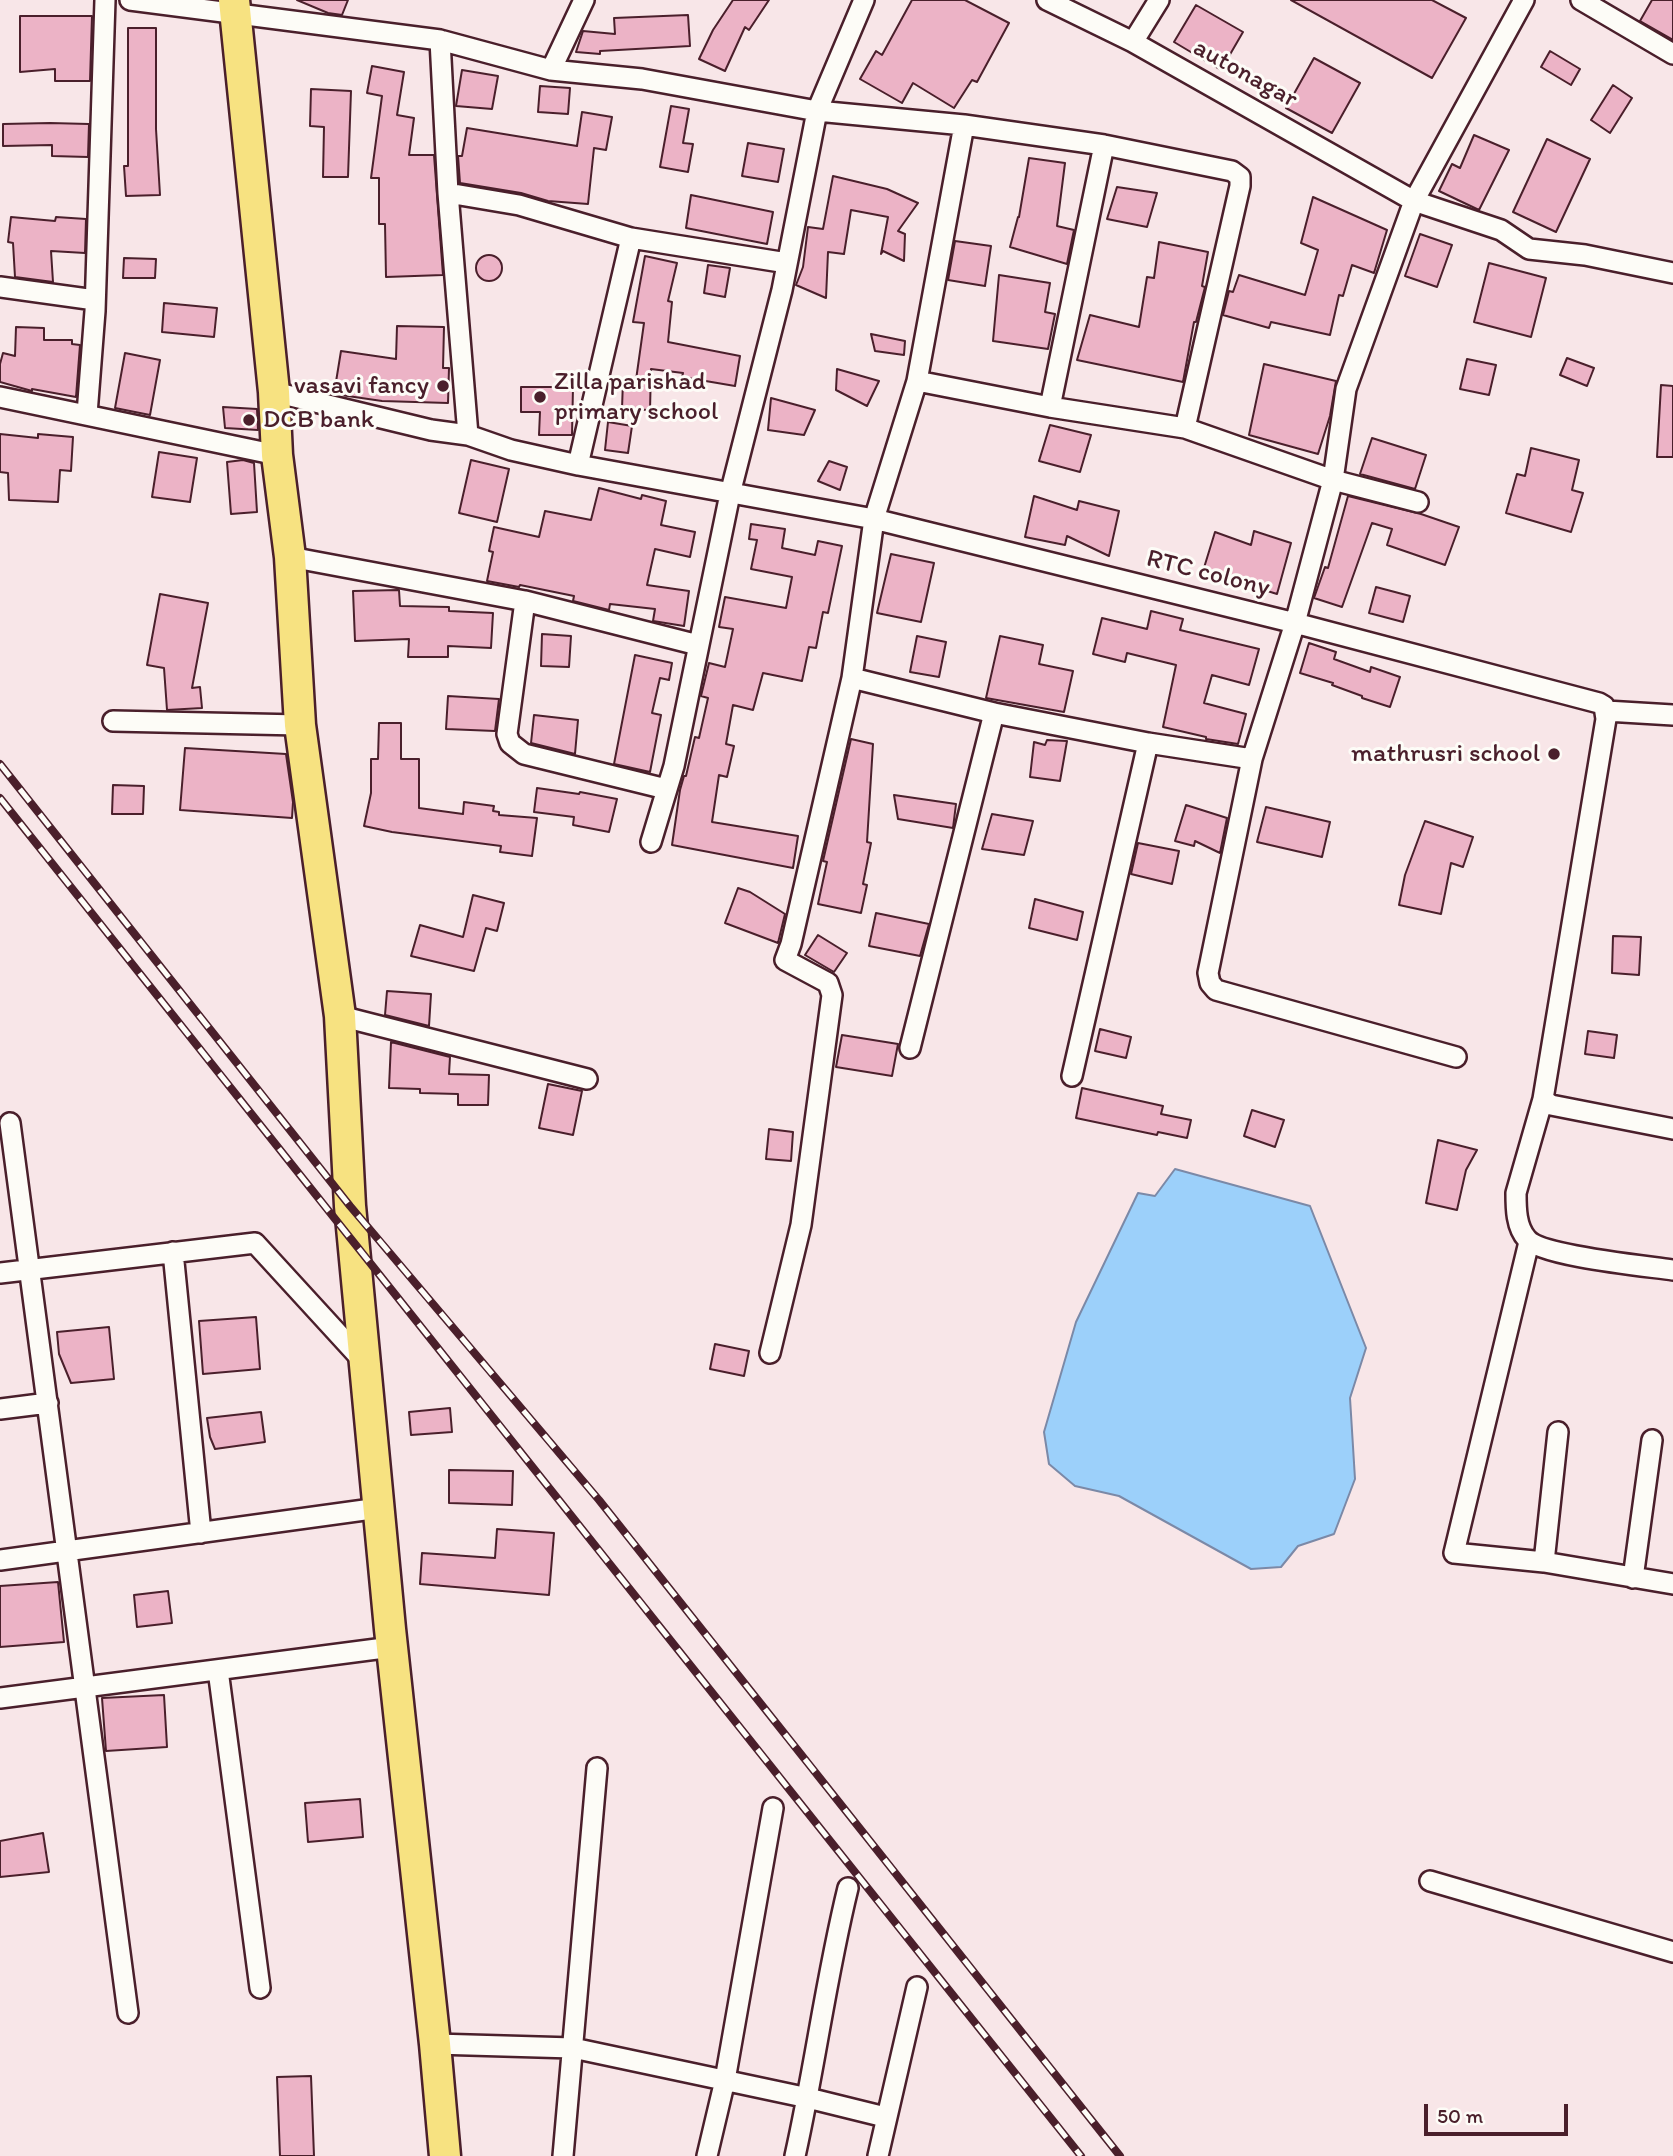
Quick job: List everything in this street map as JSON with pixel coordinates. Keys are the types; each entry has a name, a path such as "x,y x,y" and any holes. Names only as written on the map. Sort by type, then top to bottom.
{"highway":[{"path":"235,6 274,392 277,455 290,557 300,725 340,1016 351,1206 365,1362 392,1647 436,2044 445,2156"}],"street":[{"path":"87,414 95,300 105,0"},
{"path":"130,0 235,6 440,40 551,69 642,79 817,111 964,125 1104,145 1232,171 1240,177 1240,186 1185,428"},
{"path":"551,69 584,0"},
{"path":"651,842 674,766 730,494 787,263 817,111 864,0"},
{"name":"autonagar","path":"1047,0 1133,42 1414,201 1501,230 1529,249 1585,255 1673,273"},
{"path":"1133,42 1159,0"},
{"path":"1456,1057 1216,990 1210,983 1208,973 1252,759 1295,623 1333,480 1346,389 1414,201 1524,0"},
{"path":"1581,0 1673,54"},
{"path":"440,40 447,193 468,435"},
{"path":"770,1353 801,1226 832,1000 828,983 785,960 791,944 852,678 874,519 917,381 964,125"},
{"path":"1051,407 1104,145"},
{"path":"447,193 519,205 631,238 787,263"},
{"path":"578,464 631,238"},
{"path":"0,286 95,300"},
{"path":"917,381 1051,407 1185,428 1333,480 1418,502"},
{"name":"RTC colony","path":"274,392 431,430 468,435 511,450 730,494 874,519 1295,623 1599,703 1606,711"},
{"path":"0,397 277,455"},
{"path":"290,557 525,601 698,645"},
{"path":"525,601 507,734 510,743 524,754 666,789"},
{"path":"852,678 994,713 1148,743 1252,759"},
{"path":"1673,715 1606,711 1542,1092 1543,1099 1516,1193 1520,1230 1529,1242 1552,1252 1673,1270"},
{"path":"910,1048 994,713"},
{"path":"113,721 300,725"},
{"path":"1072,1076 1148,743"},
{"path":"340,1016 587,1079"},
{"path":"1543,1099 1551,1105 1673,1129"},
{"path":"10,1123 128,2013"},
{"path":"1529,1242 1454,1553 1544,1562 1673,1584"},
{"path":"0,1273 255,1243 365,1362"},
{"path":"173,1252 201,1533"},
{"path":"0,1409 48,1403"},
{"path":"1544,1562 1558,1432"},
{"path":"1633,1578 1652,1440"},
{"path":"0,1560 379,1508"},
{"path":"0,1698 392,1647"},
{"path":"218,1670 260,1988"},
{"path":"563,2156 597,1768"},
{"path":"707,2156 725,2080 773,1808"},
{"path":"1430,1881 1673,1952"},
{"path":"795,2156 848,1888"},
{"path":"877,2156 918,1987"},
{"path":"436,2044 573,2048 885,2117"}],"water":[{"path":"1175,1169 1310,1206 1366,1348 1350,1398 1355,1479 1334,1534 1298,1546 1281,1567 1251,1569 1119,1496 1075,1486 1049,1464 1044,1432 1076,1322 1138,1193 1155,1196"}],"building":[{"path":"297,0 348,0 342,15 328,13"},
{"path":"733,0 769,0 749,30 745,27 725,71 699,59 713,30"},
{"path":"912,0 965,0 1009,23 977,82 972,80 954,108 913,83 902,103 860,79 876,51 882,55"},
{"path":"1291,0 1432,0 1466,18 1432,78"},
{"path":"1652,0 1673,0 1673,40 1640,21"},
{"path":"1196,5 1243,32 1221,70 1174,42"},
{"path":"688,15 690,46 600,51 600,54 576,52 583,31 615,34 614,18"},
{"path":"20,16 92,16 90,81 55,81 55,69 20,72"},
{"path":"128,28 156,28 156,129 160,195 126,196 124,166 128,166"},
{"path":"1550,51 1580,69 1571,85 1541,67"},
{"path":"1314,58 1360,83 1332,133 1286,108"},
{"path":"372,66 404,72 397,115 414,118 409,155 434,155 443,275 386,277 385,224 379,224 379,178 371,178 382,96 367,93"},
{"path":"462,70 498,76 492,109 456,106"},
{"path":"1613,85 1632,98 1610,133 1591,120"},
{"path":"540,86 570,88 568,114 538,112"},
{"path":"311,89 351,91 348,177 323,177 324,127 310,126"},
{"path":"671,106 689,109 683,143 693,144 688,172 660,167"},
{"path":"582,112 612,117 606,150 594,148 588,204 548,201 521,193 460,183 458,156 462,156 467,128 577,146"},
{"path":"3,124 89,124 88,157 52,156 52,145 3,146"},
{"path":"1474,135 1509,150 1479,210 1439,191 1452,164 1460,168"},
{"path":"1547,139 1590,159 1556,232 1513,212"},
{"path":"748,143 784,149 778,182 742,176"},
{"path":"1029,158 1065,163 1057,226 1074,230 1067,264 1010,247 1019,217"},
{"path":"833,176 887,189 918,203 898,231 905,234 904,261 883,251 881,254 888,217 851,210 844,254 828,252 826,298 796,285 803,267 808,227 823,229"},
{"path":"1117,187 1157,193 1147,227 1107,219"},
{"path":"691,195 773,212 767,244 686,228"},
{"path":"1313,197 1387,230 1374,273 1352,265 1343,296 1339,295 1330,335 1271,322 1269,328 1223,315 1229,291 1233,292 1239,275 1305,295 1318,250 1301,243"},
{"path":"11,217 55,221 56,217 86,219 85,253 51,251 53,282 15,277 13,243 8,242"},
{"path":"1420,234 1452,245 1437,287 1405,276"},
{"path":"955,241 991,246 985,286 948,280"},
{"path":"1159,242 1208,252 1202,286 1205,287 1194,322 1183,382 1077,360 1090,315 1139,327 1147,277 1154,278"},
{"path":"489,255 498,259 502,268 498,277 489,281 480,277 476,268 480,259"},
{"path":"645,256 677,263 668,301 672,302 668,342 740,356 735,386 682,377 683,373 651,369 650,410 622,409 623,380 636,380 644,323 633,322"},
{"path":"124,258 156,259 155,278 123,278"},
{"path":"1489,263 1546,278 1531,337 1474,322"},
{"path":"708,265 730,268 725,297 704,293"},
{"path":"999,275 1050,283 1045,312 1055,314 1048,349 993,341"},
{"path":"164,303 217,308 214,337 162,332"},
{"path":"397,326 444,327 443,368 449,368 448,403 382,401 334,394 341,351 396,359"},
{"path":"16,327 44,328 44,340 72,340 72,344 80,345 76,397 32,391 0,382 3,353 15,356"},
{"path":"871,334 905,341 904,355 875,351"},
{"path":"125,353 160,360 150,415 115,408"},
{"path":"1567,358 1594,368 1587,386 1560,375"},
{"path":"1467,359 1496,365 1489,395 1460,389"},
{"path":"1264,364 1336,381 1330,416 1318,454 1249,435"},
{"path":"837,369 879,381 867,406 836,390"},
{"path":"1661,385 1673,386 1673,457 1657,457"},
{"path":"521,387 573,387 572,435 539,435 540,412 521,412"},
{"path":"771,398 815,410 804,435 768,430"},
{"path":"223,407 257,409 258,430 225,428"},
{"path":"608,422 632,426 628,453 605,450"},
{"path":"1050,425 1091,435 1080,472 1039,461"},
{"path":"0,434 38,438 38,434 73,437 71,471 60,470 58,502 9,500 8,473 0,472"},
{"path":"1372,438 1426,455 1415,489 1360,474"},
{"path":"1531,448 1579,460 1572,490 1583,493 1571,532 1506,513 1517,474 1525,476"},
{"path":"159,452 197,458 190,502 152,497"},
{"path":"243,460 254,463 257,512 231,514 227,462"},
{"path":"471,460 509,469 497,522 459,513"},
{"path":"829,461 847,467 840,490 818,481"},
{"path":"599,488 641,499 642,495 666,501 661,525 695,532 690,557 655,549 647,585 689,591 684,626 653,621 655,609 610,604 609,610 573,601 574,596 487,581 493,552 489,551 494,527 539,537 545,511 591,520"},
{"path":"1034,496 1077,510 1079,501 1119,511 1109,556 1067,536 1065,545 1025,537"},
{"path":"1348,496 1421,514 1459,527 1445,565 1387,545 1392,529 1372,523 1342,607 1314,598 1325,567 1328,568"},
{"path":"751,524 785,529 782,548 815,555 818,541 842,546 828,613 823,612 816,648 809,647 802,681 763,673 753,710 733,705 726,744 734,746 727,777 719,775 712,822 798,836 793,868 672,845 680,790 695,737 699,738 708,698 701,696 709,663 725,667 733,629 719,627 725,597 786,608 792,577 751,569 757,540 749,539"},
{"path":"1254,531 1291,543 1277,594 1203,571 1215,532 1251,545"},
{"path":"891,554 934,563 921,622 877,613"},
{"path":"1376,587 1410,596 1403,622 1369,613"},
{"path":"399,590 400,606 449,607 449,611 493,613 491,648 448,646 448,657 408,657 409,639 355,641 353,591"},
{"path":"160,594 208,603 192,688 200,687 202,708 167,710 164,668 147,665"},
{"path":"1151,611 1183,619 1180,630 1259,649 1249,685 1212,675 1204,703 1246,714 1238,744 1206,739 1163,727 1176,665 1127,653 1125,662 1093,654 1102,618 1147,629"},
{"path":"542,634 571,636 569,667 541,666"},
{"path":"917,636 946,642 939,677 910,672"},
{"path":"1000,636 1043,645 1039,664 1073,671 1064,712 986,698"},
{"path":"1309,643 1336,652 1334,659 1370,672 1371,667 1400,677 1390,707 1362,698 1332,685 1333,683 1300,673"},
{"path":"635,655 672,663 669,680 660,678 652,713 661,715 650,772 614,764"},
{"path":"448,696 499,699 495,731 446,729"},
{"path":"534,715 578,720 575,754 531,743"},
{"path":"379,723 401,723 401,759 419,759 419,808 463,814 464,802 494,806 493,811 499,812 499,815 537,818 532,856 500,852 501,846 364,826 371,793 371,759 378,759"},
{"path":"851,739 873,744 867,842 871,843 863,884 867,885 861,913 818,904 827,862 823,861"},
{"path":"1047,740 1067,741 1060,781 1030,777 1034,742 1045,745"},
{"path":"185,748 286,754 293,802 292,818 180,810"},
{"path":"113,785 144,786 143,814 112,814"},
{"path":"537,788 617,799 609,832 573,825 574,817 534,812"},
{"path":"894,795 956,804 953,828 898,819"},
{"path":"1186,805 1227,818 1220,853 1195,841 1194,846 1175,841"},
{"path":"1266,807 1330,822 1322,857 1257,842"},
{"path":"992,814 1033,821 1024,855 982,849"},
{"path":"1425,821 1473,837 1463,867 1451,863 1441,914 1399,905 1405,875"},
{"path":"1138,843 1179,851 1172,884 1131,874"},
{"path":"738,888 750,892 785,914 778,943 725,923"},
{"path":"473,895 504,903 497,931 486,928 474,971 411,956 420,925 463,937"},
{"path":"1035,899 1083,912 1077,940 1029,928"},
{"path":"876,913 929,924 920,956 869,946"},
{"path":"818,935 847,953 834,972 805,955"},
{"path":"1613,936 1641,937 1639,975 1612,973"},
{"path":"387,991 431,994 429,1026 385,1015"},
{"path":"1100,1029 1131,1037 1126,1058 1095,1051"},
{"path":"1588,1031 1617,1035 1614,1058 1585,1054"},
{"path":"842,1035 898,1044 892,1076 836,1067"},
{"path":"391,1042 450,1057 449,1074 489,1075 488,1105 458,1105 458,1094 420,1093 420,1089 389,1088"},
{"path":"548,1084 582,1091 573,1135 539,1128"},
{"path":"1082,1088 1163,1106 1161,1114 1191,1120 1187,1138 1158,1132 1157,1135 1076,1118"},
{"path":"1252,1110 1284,1120 1275,1147 1244,1136"},
{"path":"769,1129 793,1132 791,1161 766,1159"},
{"path":"1438,1140 1477,1150 1466,1170 1457,1210 1426,1203"},
{"path":"256,1317 260,1369 203,1374 199,1321"},
{"path":"109,1327 114,1379 71,1383 59,1354 57,1332"},
{"path":"715,1344 749,1351 744,1376 710,1369"},
{"path":"450,1408 452,1432 411,1435 409,1412"},
{"path":"261,1412 265,1442 215,1449 207,1418"},
{"path":"449,1470 513,1471 512,1505 449,1503"},
{"path":"497,1529 554,1533 549,1595 420,1584 422,1553 495,1558"},
{"path":"58,1582 64,1642 0,1647 0,1586"},
{"path":"168,1591 172,1623 137,1627 134,1595"},
{"path":"164,1695 167,1747 106,1751 102,1698"},
{"path":"360,1799 363,1837 308,1842 305,1803"},
{"path":"43,1833 49,1872 0,1877 0,1841"},
{"path":"311,2076 314,2156 280,2156 277,2077"}],"railway":[{"path":"0,764 350,1206 599,1500 1120,2156"},
{"path":"0,798 1081,2156"}],"place":[{"name":"vasavi fancy","path":"443,386"},
{"name":"Zilla parishad primary school","path":"540,397"},
{"name":"DCB bank","path":"249,420"},
{"name":"mathrusri school","path":"1554,754"}]}
